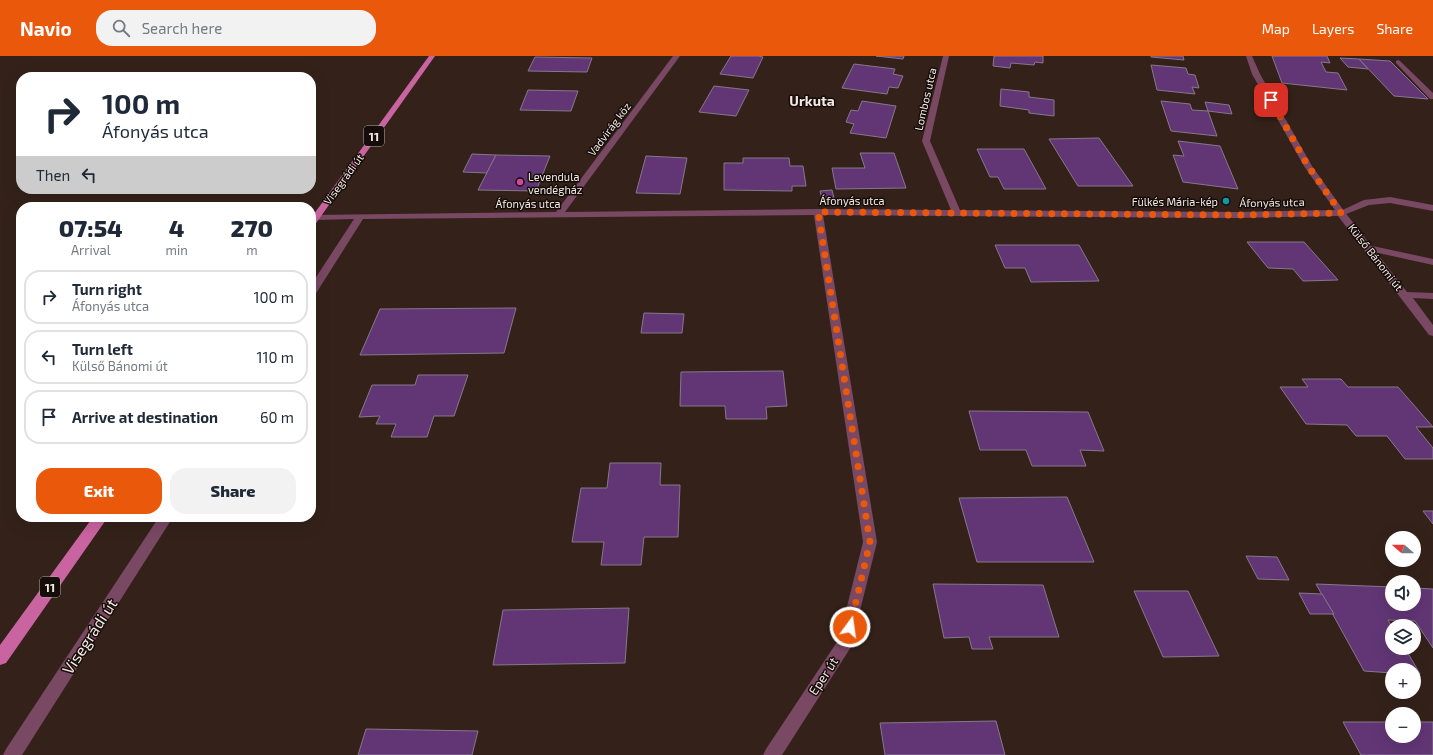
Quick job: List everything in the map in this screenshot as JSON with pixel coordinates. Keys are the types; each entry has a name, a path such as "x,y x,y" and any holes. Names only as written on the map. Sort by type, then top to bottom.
{"main road":[{"name":"Visegrádi út","path":"316,217 432,56"},
{"name":"11","path":"0,658 97,522"}],"street":[{"name":"Vadvirág köz","path":"559,214 677,56"},
{"name":"Lombos utca","path":"946,56 926,141 957,213"},
{"name":"Külső Bánomi út","path":"1249,56 1256,74 1308,166 1341,213 1406,295 1433,332"},
{"path":"1398,62 1433,97"},
{"path":"1341,213 1367,202 1390,200 1433,208"},
{"name":"Áfonyás utca","path":"316,220 361,216 818,212 1237,215 1341,213"},
{"name":"Eper út","path":"772,755 846,642 870,542 818,212"},
{"path":"316,285 361,216"},
{"path":"1368,248 1433,262"},
{"path":"1406,295 1433,296"},
{"name":"Visegrádi út","path":"12,755 163,522"}],"building":[{"path":"731,56 763,57 753,78 720,74"},
{"path":"876,56 904,56 903,59"},
{"path":"994,56 1043,56 1043,63 1035,62 1034,65 1011,63 1010,68 993,66"},
{"path":"1183,56 1184,60 1151,57"},
{"path":"1272,56 1327,56 1330,63 1321,62 1326,72 1338,73 1347,90 1282,83"},
{"path":"535,57 592,58 587,72 528,71"},
{"path":"1340,58 1359,59 1368,69 1348,67"},
{"path":"1359,59 1390,61 1428,99 1394,96"},
{"path":"854,64 895,69 893,74 903,76 898,88 889,87 887,94 842,88"},
{"path":"1151,65 1186,68 1188,74 1195,75 1199,88 1192,87 1195,94 1157,90"},
{"path":"714,86 749,90 736,116 699,112"},
{"path":"1001,89 1029,92 1029,97 1054,100 1054,116 1029,113 1029,110 1000,106"},
{"path":"528,90 578,91 571,111 520,110"},
{"path":"862,101 896,106 886,138 850,133 854,124 846,122 851,110 858,111"},
{"path":"1161,101 1190,104 1192,110 1208,111 1217,136 1171,131"},
{"path":"1205,102 1229,105 1232,114 1208,111"},
{"path":"1099,138 1133,186 1078,186 1049,139"},
{"path":"1178,141 1220,146 1238,189 1183,182 1173,155 1184,156"},
{"path":"977,149 1024,149 1046,189 1004,189 998,177 990,177"},
{"path":"860,153 894,153 906,188 836,189 832,168 865,168"},
{"path":"472,154 496,155 487,173 463,172"},
{"path":"496,155 550,156 536,191 478,190"},
{"path":"646,156 687,158 680,194 636,193"},
{"path":"743,158 789,158 790,166 803,166 806,186 792,186 792,191 724,190 724,163 743,163"},
{"path":"832,190 834,198 822,199 820,191"},
{"path":"1247,242 1304,242 1338,280 1303,281 1293,269 1268,268"},
{"path":"995,245 1079,245 1099,281 1031,282 1025,268 1005,268"},
{"path":"516,308 504,353 360,355 380,309"},
{"path":"644,313 684,314 682,333 641,333"},
{"path":"783,371 787,406 766,407 767,419 726,419 725,406 680,406 681,372"},
{"path":"418,375 468,375 454,416 434,416 427,437 391,437 396,424 376,424 380,416 359,417 372,385 415,385"},
{"path":"1302,379 1341,379 1348,387 1398,387 1433,427 1416,427 1433,448 1433,459 1405,459 1387,436 1356,436 1347,425 1306,424 1280,387 1308,387"},
{"path":"969,411 1088,412 1104,451 1080,450 1086,466 1032,466 1026,450 980,450"},
{"path":"610,463 661,463 660,485 680,485 678,537 644,537 641,565 601,565 604,542 572,542 581,488 607,488"},
{"path":"1067,497 1094,562 977,562 959,498"},
{"path":"1423,511 1433,511 1433,524"},
{"path":"1246,556 1277,557 1289,580 1258,579"},
{"path":"933,584 1043,585 1059,637 989,637 993,649 972,649 969,637 944,638"},
{"path":"1316,584 1385,587 1385,611 1421,611 1421,588 1433,589 1433,648 1421,630 1421,619 1385,619 1385,655 1409,655 1414,663 1385,663 1385,672 1364,671"},
{"path":"1134,591 1188,591 1219,656 1163,657"},
{"path":"1299,593 1322,594 1334,614 1310,614"},
{"path":"629,608 625,663 493,665 503,610"},
{"path":"996,721 1005,755 885,755 880,723"},
{"path":"1343,722 1385,722 1385,743 1421,743 1421,722 1433,722 1433,755 1361,755"},
{"path":"366,729 478,731 472,755 358,755"}],"place":[{"name":"Levendula vendégház","path":"520,182"},
{"name":"Fülkés Mária-kép","path":"1226,201"}],"district":[{"name":"Urkuta","path":"812,100"}],"route":[{"path":"850,627 870,542 818,212 1237,215 1341,213 1308,166 1271,100"}]}
